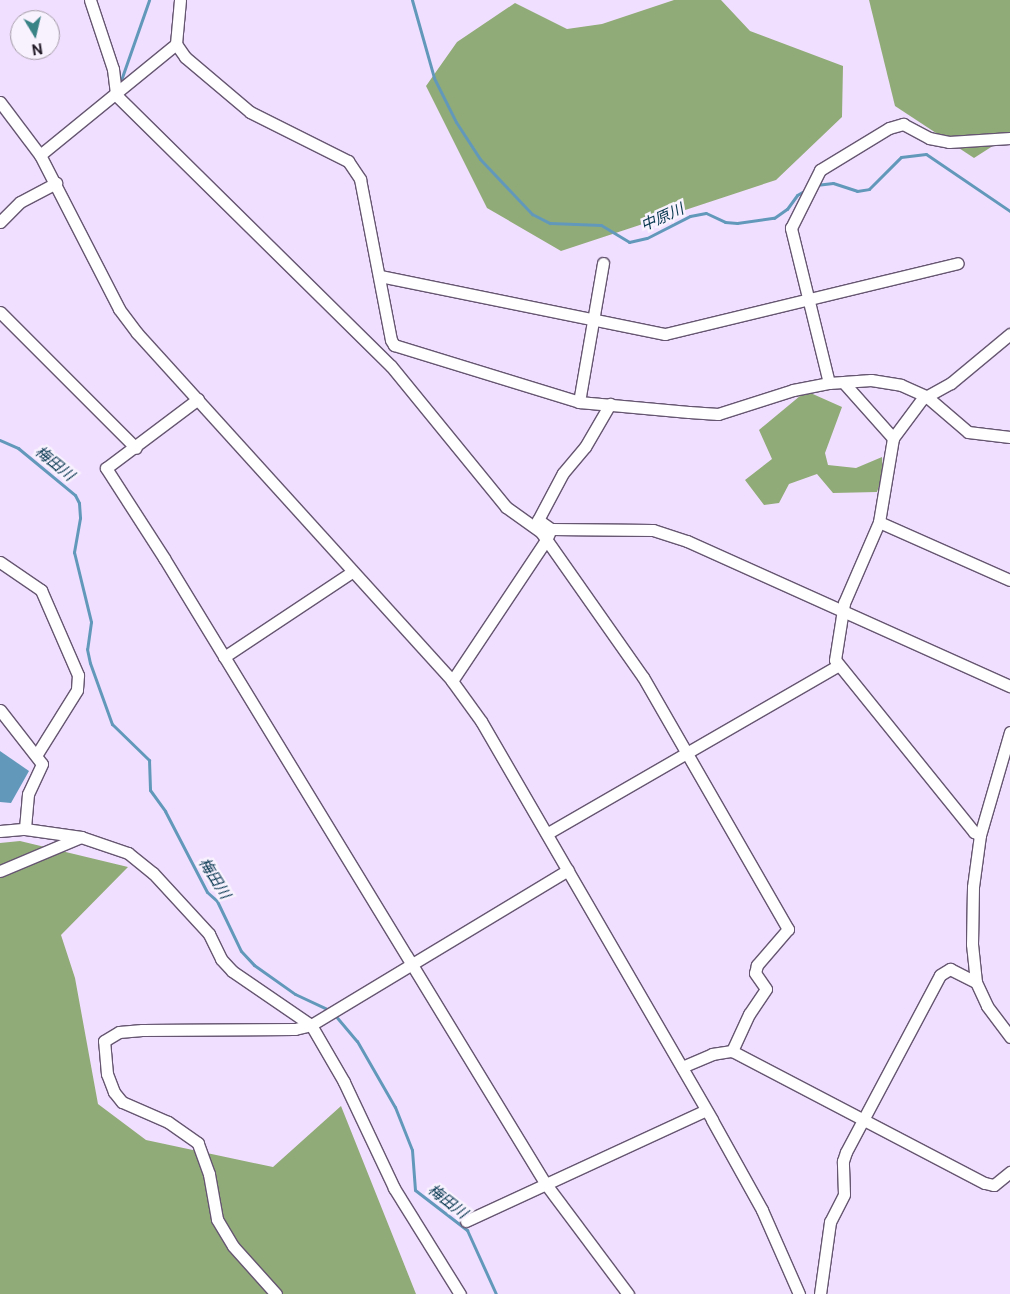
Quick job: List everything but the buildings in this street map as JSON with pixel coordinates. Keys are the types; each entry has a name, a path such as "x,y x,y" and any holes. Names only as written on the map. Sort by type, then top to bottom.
{"street":[{"path":"90,0 113,69 116,95 391,366 506,507 549,534 653,530 687,541 843,613 1010,686"},
{"path":"180,0 176,44 185,57 250,112 348,161 360,179 391,340 401,349 579,402 718,414 793,390 829,383 871,380 901,385 926,396 968,432 1010,436"},
{"path":"40,156 176,44"},
{"path":"0,102 40,156 56,183 119,309 198,400 452,681 481,721 548,833 762,1210 799,1294"},
{"path":"829,383 791,228 820,170 889,128 903,124 929,138 949,142 1010,138"},
{"path":"0,222 20,202 56,183"},
{"path":"579,402 603,263"},
{"path":"380,276 665,334 958,263"},
{"path":"0,312 136,448"},
{"path":"980,835 974,832 837,666 835,660 844,603 879,522 893,438 926,396 951,383 1010,334"},
{"path":"391,366 401,349"},
{"path":"844,383 893,438"},
{"path":"198,400 136,448 106,468 412,963 545,1184 628,1294"},
{"path":"610,404 585,447 563,473 538,520 643,676 788,929 756,964 755,973 766,989 749,1014 732,1051"},
{"path":"879,522 1010,580"},
{"path":"452,681 549,534"},
{"path":"0,562 41,590 78,675 77,690 37,754"},
{"path":"224,657 352,572"},
{"path":"548,833 837,666"},
{"path":"0,710 37,754 42,764 28,794 25,829"},
{"path":"1010,732 980,835 973,887 976,982 987,1006 1010,1037"},
{"path":"0,831 25,829 81,836 116,847 153,873 209,934 221,959 232,971 311,1025 344,1082 394,1188 460,1294"},
{"path":"0,871 81,836"},
{"path":"276,1294 233,1246 217,1219 209,1174 198,1143 168,1122 122,1102 107,1074 102,1047 110,1036 118,1032 295,1030 311,1025 568,870"},
{"path":"820,1294 830,1222 844,1194 843,1161 940,975 950,969 976,982"},
{"path":"682,1067 712,1054 732,1051 985,1183 994,1185 1010,1172"},
{"path":"466,1221 706,1110"}],"green space":[{"path":"674,0 721,0 750,31 843,66 842,117 776,180 561,251 487,208 426,86 457,42 515,3 567,29 602,24"},
{"path":"869,0 1010,0 1010,135 974,158 895,106"},
{"path":"806,391 842,407 825,453 828,465 856,468 882,457 883,474 877,492 833,493 817,474 789,484 779,503 764,505 745,480 772,459 759,430"},
{"path":"20,841 128,867 61,935 75,978 98,1104 146,1140 273,1167 341,1106 416,1294 0,1294 0,843"}],"water":[{"path":"0,751 29,771 11,803 0,802"}],"waterway":[{"path":"120,83 149,0"},
{"name":"中原川","path":"412,0 434,78 456,122 480,159 532,214 550,223 601,225 629,242 647,238 690,216 706,213 725,222 737,223 774,218 787,209 797,195 806,190"},
{"name":"中原川","path":"816,185 833,183 857,191 869,189 901,157 926,154 1010,211"},
{"name":"梅田川","path":"0,440 18,448 75,495 79,503 80,518 74,552 91,622 87,649 90,663 112,724 149,760 150,790 165,811 207,892 217,901 241,951 254,965 295,994 329,1010"},
{"name":"梅田川","path":"334,1014 357,1041 395,1107 412,1150 415,1190 467,1230 496,1294"}]}
